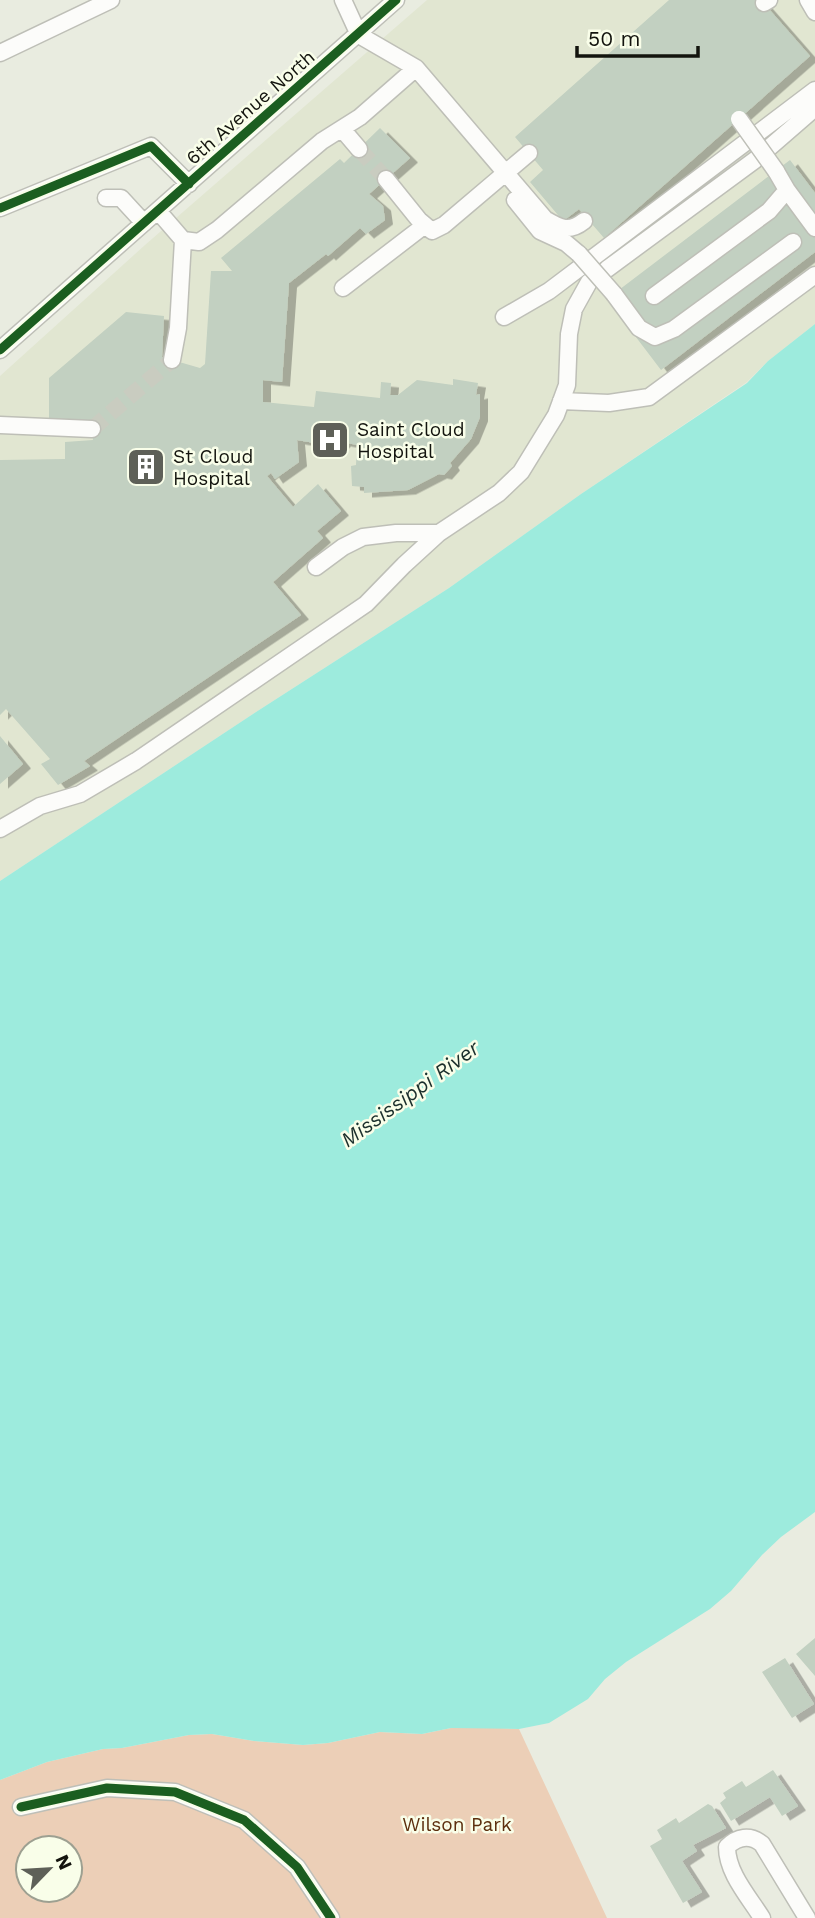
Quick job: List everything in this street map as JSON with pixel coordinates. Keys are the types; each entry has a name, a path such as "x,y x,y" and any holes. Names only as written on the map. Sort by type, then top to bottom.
{"street":[{"path":"0,52 111,0"},
{"path":"343,0 359,35 416,68 545,219 561,228 575,228 584,221"},
{"name":"6th Avenue North","path":"0,350 396,0"},
{"path":"808,0 815,12"},
{"path":"158,211 183,240 199,242 217,230 322,141 360,117 416,68"},
{"path":"504,317 549,290 815,90"},
{"path":"607,270 755,160 815,107"},
{"path":"739,119 815,228"},
{"path":"342,129 359,149"},
{"path":"0,208 151,146 189,184"},
{"path":"386,179 432,230 444,225 529,153"},
{"path":"504,172 513,198 540,231 566,243 579,254 639,328 655,337 674,329 793,242"},
{"path":"653,296 769,211 787,190"},
{"path":"106,198 121,198 144,223"},
{"path":"343,288 425,225"},
{"path":"172,360 178,328 183,240"},
{"path":"561,401 609,403 649,397 815,275"},
{"path":"0,829 40,806 80,794 136,761 366,604 439,533 499,493 521,471 539,447 556,415 567,386 569,334 574,309 589,282"},
{"path":"0,425 92,429"},
{"path":"316,567 363,537 396,533 439,533"},
{"path":"22,1807 107,1788 175,1792 244,1820 297,1867 331,1918"},
{"path":"762,1918 730,1867 727,1856 727,1847 741,1838 756,1839 762,1844 807,1918"}],"shaded area":[{"name":"Saint Cloud Hospital","path":"427,0 815,0 815,324 768,361 747,382 581,494 449,588 0,881 0,376 145,245"}],"green space":[{"name":"Wilson Park","path":"451,1728 519,1729 607,1918 0,1918 0,1780 47,1762 103,1749 189,1735 212,1734 303,1745 328,1743 380,1732 422,1734"}],"water":[{"name":"Mississippi River","path":"815,324 815,1512 781,1537 731,1591 710,1609 626,1662 605,1679 588,1699 549,1723 519,1729 451,1728 422,1734 380,1732 328,1743 303,1745 212,1734 189,1735 103,1749 47,1762 0,1780 0,881 449,588 581,494 747,383 768,361"}],"building":[{"path":"669,0 761,0 810,56 604,238 579,209 563,221 530,182 543,170 515,137"},
{"name":"St Cloud Hospital","path":"380,128 410,158 369,194 383,206 385,220 366,234 360,228 328,256 326,254 289,283 282,382 263,380 263,402 314,407 316,391 380,398 381,382 391,383 390,395 398,395 417,380 453,385 453,379 478,383 476,395 480,394 480,417 471,439 450,463 452,466 444,475 439,474 408,490 364,493 364,487 352,486 351,466 356,465 357,445 343,442 335,450 326,445 297,440 299,462 275,479 271,473 267,476 293,507 318,484 341,511 317,531 323,538 273,582 301,615 84,761 90,766 58,785 41,764 50,759 6,709 0,715 0,460 65,459 65,442 93,440 90,421 49,419 49,378 126,312 164,316 162,357 200,368 205,364 211,271 232,271 221,258 340,159 344,163"},
{"path":"790,160 815,193 815,252 661,370 607,299"},
{"path":"0,736 23,764 0,784"},
{"path":"815,1638 815,1676 796,1654"},
{"path":"785,1658 814,1704 792,1718 762,1672"},
{"path":"773,1770 798,1806 782,1816 770,1797 731,1821 720,1803 726,1798 723,1793 742,1781 746,1787"},
{"path":"708,1804 726,1828 693,1845 697,1851 682,1861 702,1892 683,1903 650,1846 662,1839 657,1830 676,1818 679,1823"}],"tunnel":[{"path":"359,149 386,179"},
{"path":"92,429 172,360"}],"cycle path":[{"path":"0,350 396,0"},
{"path":"0,208 151,146 189,184"},
{"path":"21,1807 107,1788 175,1792 244,1820 297,1867 331,1918"}],"place":[{"name":"Saint Cloud Hospital","path":"330,440"},
{"name":"St Cloud Hospital","path":"146,467"}]}
